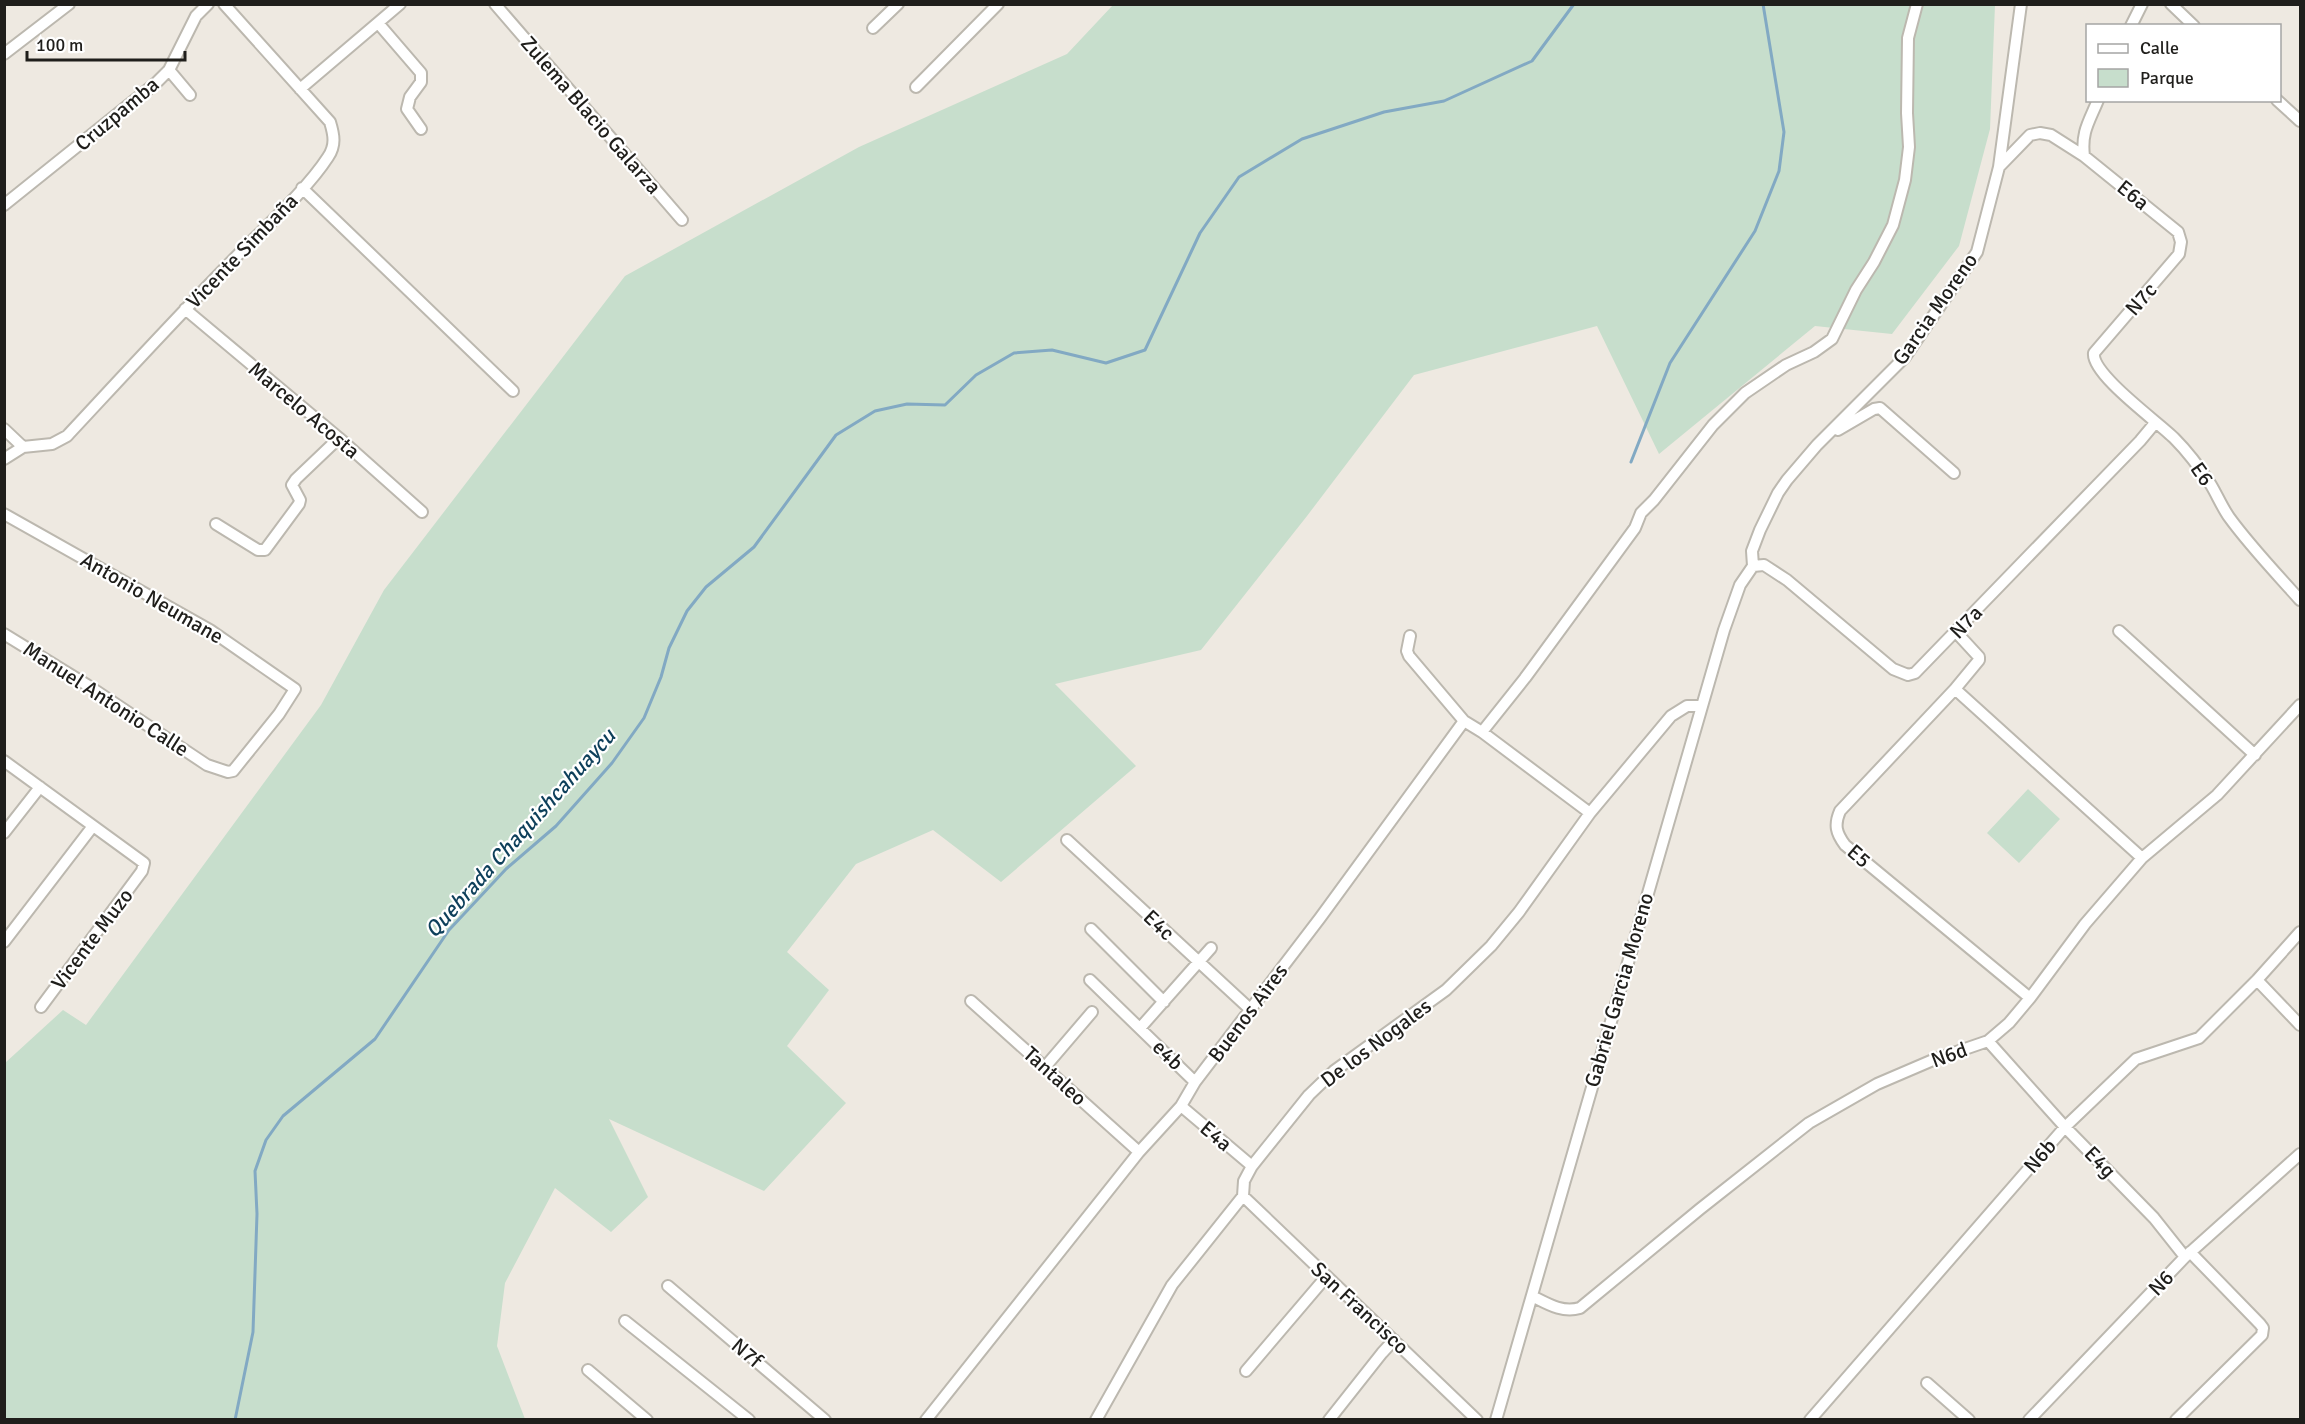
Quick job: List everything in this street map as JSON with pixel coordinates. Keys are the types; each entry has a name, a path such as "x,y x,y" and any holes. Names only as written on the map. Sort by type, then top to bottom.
{"street":[{"path":"4,40 9,51 69,4"},
{"name":"Cruzpamba","path":"4,205 156,83 169,70 196,16 208,4"},
{"name":"Vicente Simbaña","path":"4,459 23,447 52,444 67,436 302,188 328,157 334,146 330,122 224,4"},
{"path":"300,89 400,4"},
{"path":"873,28 898,4"},
{"path":"1482,732 1525,678 1635,528 1641,513 1654,501 1713,426 1744,393 1786,365 1814,352 1832,339 1856,290 1893,225 1905,180 1909,147 1908,38 1917,4"},
{"name":"Garcia Moreno","path":"1753,566 1752,551 1778,493 1817,445 1905,357 1977,252 1999,167 2021,4"},
{"path":"2132,24 2142,4"},
{"path":"2171,4 2192,24"},
{"path":"916,87 998,5"},
{"name":"Zulema Blacio Galarza","path":"500,6 682,220"},
{"path":"378,23 421,73 422,82 410,96 407,109 421,129"},
{"path":"169,70 190,95"},
{"path":"2084,156 2082,142 2084,130 2097,102"},
{"path":"2279,102 2301,122"},
{"name":"E6a","path":"1999,167 2030,135 2040,133 2051,135 2084,156 2180,236"},
{"path":"302,188 513,391"},
{"name":"N7c","path":"2093,358 2094,353 2173,262 2181,248 2180,236"},
{"name":"Marcelo Acosta","path":"185,309 339,438 422,512"},
{"name":"E6","path":"2093,358 2102,373 2173,437 2186,452 2210,484 2228,515 2301,600"},
{"path":"1830,434 1874,409 1880,408 1954,473"},
{"name":"N7a","path":"1753,566 1764,565 1787,580 1901,673 1915,673 2155,423"},
{"path":"4,429 23,447"},
{"path":"216,524 258,550 265,550 299,504 300,500 292,485 339,438"},
{"name":"Antonio Neumane","path":"4,514 210,630 295,689 279,714 233,771 228,772 207,765"},
{"name":"Gabriel Garcia Moreno","path":"1496,1419 1701,706 1737,593 1744,576 1753,566"},
{"path":"2119,631 2255,755"},
{"name":"E5","path":"1956,632 1979,657 1979,660 1955,689 1840,811 1836,819 1836,829 1845,845 2030,998"},
{"name":"Manuel Antonio Calle","path":"4,634 87,685 207,765"},
{"path":"1410,636 1407,651 1409,656 1464,721 1590,813"},
{"path":"1955,689 2142,858"},
{"name":"N6d","path":"1532,1296 1555,1307 1573,1310 1580,1308 1700,1209 1809,1124 1877,1084 1933,1060 1988,1041 2009,1023 2085,924 2142,858 2217,795 2301,705"},
{"name":"De los Nogales","path":"1096,1419 1172,1285 1243,1196 1244,1181 1252,1166 1297,1108 1334,1071 1460,979 1520,912 1590,813 1671,716 1687,706 1701,706"},
{"name":"Buenos Aires","path":"926,1419 1139,1152 1180,1106 1195,1082 1251,1010 1464,721"},
{"path":"4,761 93,826 4,942"},
{"path":"4,833 40,787"},
{"name":"Vicente Muzo","path":"41,1007 142,871 144,863 93,826"},
{"name":"E4c","path":"1067,840 1251,1010"},
{"path":"1091,929 1164,1002"},
{"name":"N6b","path":"1810,1419 2066,1126 2136,1059 2199,1038 2301,932"},
{"path":"1141,1027 1212,948"},
{"name":"e4b","path":"1090,980 1141,1027 1195,1082"},
{"path":"2257,980 2301,1024"},
{"name":"Tantaleo","path":"971,1001 1139,1152"},
{"path":"1045,1067 1092,1012"},
{"name":"E4g","path":"1988,1041 2188,1255 2260,1324 2262,1335 2176,1419"},
{"name":"E4a","path":"1180,1106 1252,1166"},
{"name":"N6","path":"2029,1419 2188,1255 2301,1154"},
{"name":"San Francisco","path":"1243,1196 1478,1419"},
{"path":"1246,1371 1326,1277"},
{"name":"N7f","path":"668,1286 825,1419"},
{"path":"626,1321 749,1419"},
{"path":"1329,1419 1394,1340"},
{"path":"588,1370 647,1419"},
{"path":"1927,1383 1969,1419"}],"green space":[{"path":"1113,5 1995,5 1990,129 1959,246 1892,334 1815,326 1659,454 1597,326 1414,375 1201,650 1055,684 1136,766 1001,882 933,830 856,864 787,952 829,990 787,1046 846,1103 764,1191 609,1119 648,1197 611,1232 555,1188 505,1283 497,1346 525,1419 5,1420 5,1063 63,1010 86,1025 321,705 384,590 625,276 859,147 1067,54"},
{"path":"2028,789 2060,819 2019,863 1987,833"}],"waterway":[{"name":"Quebrada Chaquishcahuaycu","path":"235,1420 253,1332 257,1214 255,1171 266,1140 283,1116 375,1039 449,930 506,869 556,826 612,763 644,718 661,677 669,648 687,611 706,587 754,547 836,435 875,411 907,404 945,405 976,375 1014,353 1052,350 1106,363 1145,350 1200,233 1239,177 1302,139 1384,112 1444,101 1532,61 1574,4"},
{"path":"1631,462 1670,363 1755,231 1779,171 1784,132 1763,4"}]}
